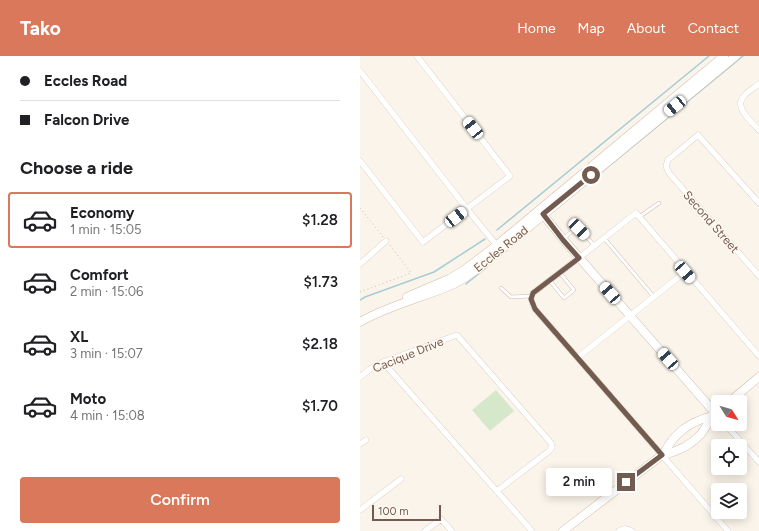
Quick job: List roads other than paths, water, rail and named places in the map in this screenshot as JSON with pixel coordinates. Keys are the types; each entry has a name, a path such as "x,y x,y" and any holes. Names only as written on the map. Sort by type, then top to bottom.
{"street":[{"path":"360,161 423,242 510,176 417,56"},
{"name":"Eccles Road","path":"360,322 372,315 456,284 465,278 499,247 724,56"},
{"name":"Eccles Road","path":"541,212 736,56"},
{"path":"360,71 499,247"},
{"path":"759,84 743,97 740,103 743,112 759,130"},
{"name":"Second Street","path":"759,203 698,135 668,160 666,166 669,173 759,276"},
{"path":"541,212 563,240 711,408"},
{"path":"728,531 535,309 531,296 636,213 685,272 759,356"},
{"path":"360,264 386,241"},
{"name":"Eccles Road","path":"360,316 369,310 409,296 449,279 499,247"},
{"path":"577,358 685,272"},
{"name":"Cacique Drive","path":"360,377 370,369 383,362 457,335 551,443 552,447 549,451 497,491"},
{"path":"383,362 532,531"},
{"path":"737,395 759,377"},
{"path":"563,531 662,455 684,428 693,422 711,416"},
{"path":"662,455 670,454 694,441 711,420"},
{"path":"731,431 759,462"},
{"path":"360,444 366,440"},
{"path":"360,510 401,479"},
{"path":"425,531 441,519 452,531"},
{"path":"619,531 628,529 632,531"}],"lane":[{"path":"639,218 659,203"},
{"path":"563,240 577,228 595,246"},
{"path":"604,238 654,297"},
{"path":"550,281 564,298 574,290 560,273"},
{"path":"500,288 511,296 531,296"}],"waterway":[{"path":"497,230 709,56"},
{"path":"586,185 743,56"},
{"path":"360,300 434,272 485,239"},
{"path":"466,284 487,267"}]}
